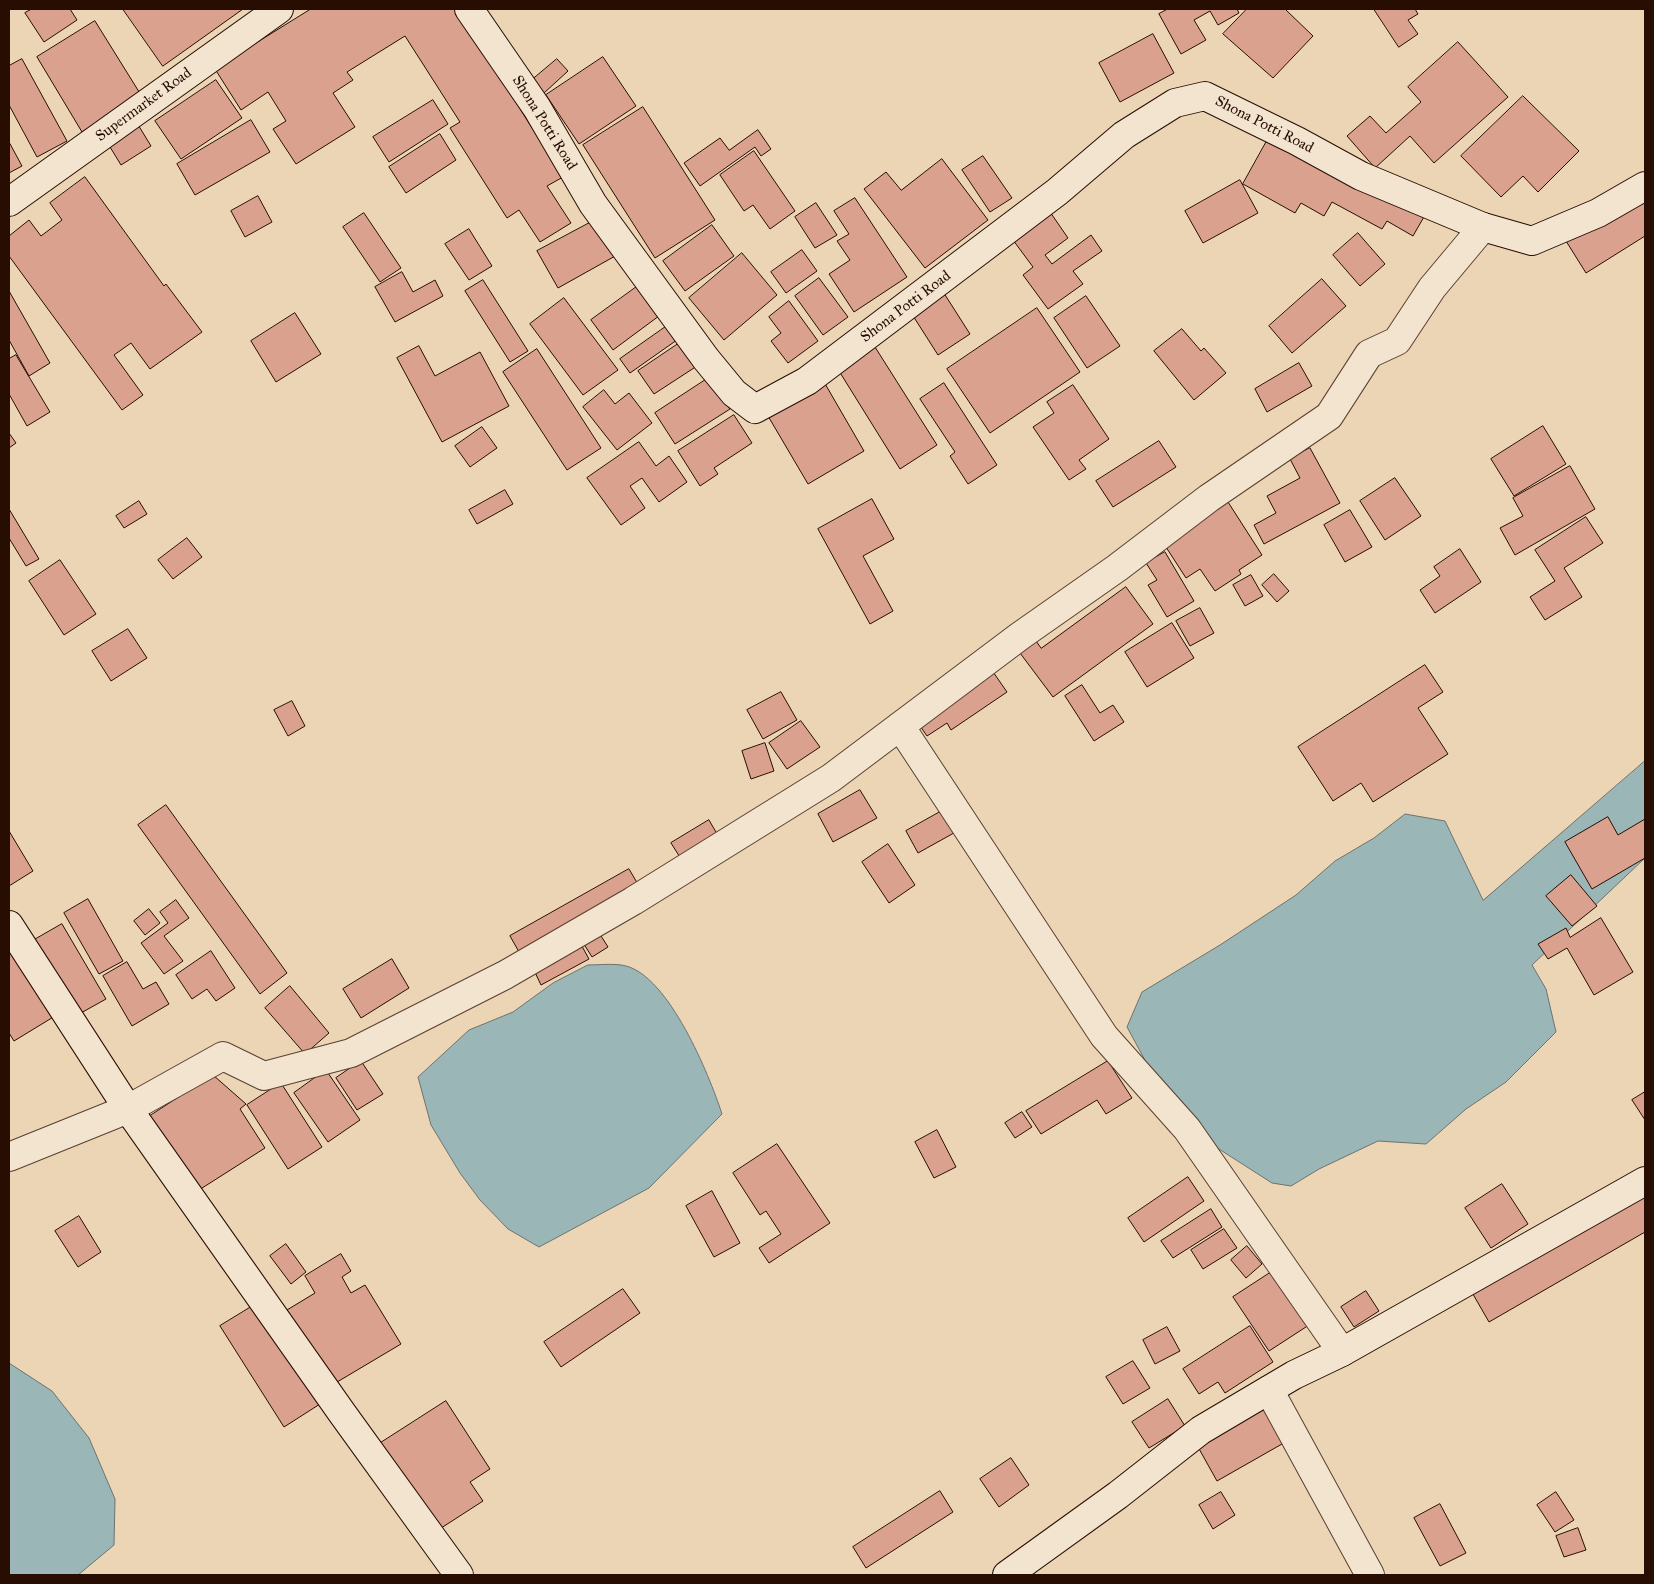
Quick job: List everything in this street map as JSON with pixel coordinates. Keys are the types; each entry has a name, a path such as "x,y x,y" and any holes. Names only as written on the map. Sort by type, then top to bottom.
{"street":[{"name":"Supermarket Road","path":"9,202 279,9"},
{"name":"Shona Potti Road","path":"469,9 537,108 593,204 706,359 734,393 755,409 807,381 1057,192 1124,134 1175,104 1205,96 1297,140 1361,176 1483,227"},
{"path":"9,1157 128,1109 222,1056 264,1076 351,1052 505,975 633,901 831,778 1020,636 1118,568 1209,498 1329,416 1369,354 1397,341 1432,288 1483,227 1532,241 1598,212 1645,186"},
{"path":"900,726 1104,1036 1187,1128 1342,1352"},
{"path":"9,925 128,1109 342,1413 459,1575"},
{"path":"1007,1575 1118,1496 1201,1430 1269,1390 1342,1352 1645,1181"},
{"path":"1269,1390 1370,1575"}],"water":[{"path":"1645,761 1645,858 1532,965 1546,989 1556,1032 1506,1082 1466,1109 1426,1144 1378,1141 1319,1169 1291,1186 1272,1183 1169,1117 1153,1075 1127,1027 1142,992 1220,945 1296,895 1335,861 1374,838 1405,814 1445,821 1483,900"},
{"path":"612,964 626,966 642,974 657,988 672,1007 697,1052 722,1114 649,1188 539,1247 508,1229 480,1200 460,1173 431,1125 418,1077 469,1030 513,1012 553,983 588,965"},
{"path":"9,1363 52,1391 89,1438 115,1499 114,1545 78,1575 9,1575"}],"building":[{"path":"32,9 70,9 77,20 44,42 25,13"},
{"path":"123,9 243,9 163,66"},
{"path":"311,9 457,9 563,177 547,186 571,223 540,242 519,210 507,218 450,128 460,122 405,36 347,72 353,80 333,93 355,127 296,164 273,129 286,121 268,92 241,110 215,69"},
{"path":"1168,9 1237,9 1239,13 1218,25 1210,11 1194,20 1206,40 1181,54 1159,14"},
{"path":"1247,9 1285,9 1313,36 1273,78 1223,34"},
{"path":"1374,9 1415,9 1418,14 1408,20 1418,34 1399,47"},
{"path":"95,21 141,95 82,132 37,57"},
{"path":"1153,34 1174,73 1120,102 1099,63"},
{"path":"1458,42 1508,97 1434,163 1410,136 1375,168 1347,136 1370,116 1386,133 1421,102 1408,87"},
{"path":"603,57 636,106 579,144 546,95"},
{"path":"22,59 67,141 37,157 9,105 9,66"},
{"path":"557,59 568,71 544,93 532,80"},
{"path":"216,80 242,118 181,159 155,121"},
{"path":"1523,96 1579,151 1538,192 1523,176 1501,197 1461,156"},
{"path":"433,100 448,124 389,162 373,137"},
{"path":"643,107 715,220 655,258 583,145"},
{"path":"251,120 270,152 195,195 177,164"},
{"path":"137,123 151,146 121,165 107,142"},
{"path":"758,130 771,149 761,156 755,147 700,186 684,163 720,138 729,150"},
{"path":"1273,130 1425,215 1413,236 1387,221 1382,229 1332,202 1324,216 1301,203 1295,213 1243,184"},
{"path":"440,134 456,160 406,193 389,167"},
{"path":"9,142 22,166 9,173"},
{"path":"754,151 795,211 770,229 753,205 744,211 720,175"},
{"path":"983,156 1012,198 990,212 962,170"},
{"path":"942,159 988,220 925,268 864,189 886,172 901,190"},
{"path":"85,177 164,286 166,284 202,332 150,369 131,343 114,355 143,395 122,410 9,256 9,236 29,220 41,236 62,220 50,203"},
{"path":"1240,180 1258,213 1203,243 1185,211"},
{"path":"1645,192 1645,236 1586,273 1566,241"},
{"path":"258,196 272,222 245,237 231,211"},
{"path":"855,198 907,277 854,312 829,274 850,260 837,241 849,234 834,211"},
{"path":"816,203 837,235 815,248 795,217"},
{"path":"1048,209 1068,238 1045,255 1052,264 1091,235 1102,251 1073,271 1083,284 1048,309 1023,275 1033,267 1010,236"},
{"path":"364,213 401,268 380,282 343,227"},
{"path":"597,219 617,255 558,288 537,251"},
{"path":"712,225 734,256 685,291 663,261"},
{"path":"469,229 492,266 469,280 445,244"},
{"path":"1358,233 1385,264 1360,286 1333,255"},
{"path":"802,250 817,271 786,293 771,272"},
{"path":"742,253 777,295 724,340 689,298"},
{"path":"402,272 413,292 435,280 443,296 395,322 375,287"},
{"path":"819,278 848,317 823,335 795,296"},
{"path":"1322,279 1346,306 1292,353 1269,326"},
{"path":"483,280 528,351 510,362 465,291"},
{"path":"642,283 663,313 613,350 591,320"},
{"path":"940,287 970,334 938,355 908,308"},
{"path":"9,291 50,363 29,376 9,340"},
{"path":"1086,296 1120,346 1087,368 1054,318"},
{"path":"564,298 618,370 583,395 530,324"},
{"path":"789,301 818,341 788,363 771,341 781,333 769,317"},
{"path":"1037,308 1080,372 990,433 947,369"},
{"path":"295,313 321,354 276,382 251,341"},
{"path":"674,321 684,335 630,373 620,359"},
{"path":"1182,329 1201,351 1204,348 1226,373 1194,400 1154,351"},
{"path":"681,342 697,366 654,394 638,371"},
{"path":"419,346 435,376 480,352 509,406 442,442 397,358"},
{"path":"875,347 937,445 900,469 839,371"},
{"path":"537,349 601,448 567,470 503,372"},
{"path":"16,355 50,412 27,426 9,394 9,359"},
{"path":"1299,363 1312,386 1267,412 1255,389"},
{"path":"710,377 730,409 675,444 655,413"},
{"path":"824,382 864,451 808,484 768,416"},
{"path":"944,383 997,465 968,484 950,456 955,452 920,399"},
{"path":"1073,385 1109,439 1079,460 1086,469 1069,480 1033,427 1054,413 1047,402"},
{"path":"604,390 615,404 629,393 652,423 617,450 583,407"},
{"path":"734,415 752,443 714,468 718,474 700,486 678,451"},
{"path":"1543,426 1566,464 1514,496 1491,459"},
{"path":"482,427 497,448 470,467 455,446"},
{"path":"9,433 16,443 9,448"},
{"path":"1159,441 1176,467 1113,507 1096,481"},
{"path":"639,442 656,466 669,456 687,482 659,502 642,478 630,486 645,508 621,525 587,478"},
{"path":"1310,448 1340,503 1264,544 1254,525 1276,513 1267,496 1300,478 1290,459"},
{"path":"1570,466 1595,509 1515,555 1500,528 1523,516 1513,498"},
{"path":"1395,478 1421,516 1385,540 1360,501"},
{"path":"505,490 513,504 477,524 469,510"},
{"path":"872,499 894,539 863,556 893,611 870,624 818,529"},
{"path":"139,501 147,514 124,528 116,516"},
{"path":"1228,502 1262,555 1239,570 1241,574 1215,591 1200,569 1186,578 1164,544"},
{"path":"9,509 39,559 26,566 9,538"},
{"path":"1350,510 1372,547 1345,562 1324,525"},
{"path":"1586,517 1603,543 1564,568 1582,597 1545,620 1530,597 1555,581 1535,550"},
{"path":"187,538 202,557 173,579 158,560"},
{"path":"1460,549 1481,582 1435,613 1420,590 1440,576 1434,567"},
{"path":"1165,552 1194,601 1167,617 1148,585 1157,580 1146,563"},
{"path":"60,560 96,614 64,635 29,581"},
{"path":"1274,574 1289,591 1277,602 1262,585"},
{"path":"1251,575 1263,596 1245,606 1233,585"},
{"path":"1126,587 1153,624 1053,697 1020,653 1036,641 1041,648"},
{"path":"1200,608 1214,633 1190,646 1176,621"},
{"path":"1172,623 1194,658 1147,687 1125,652"},
{"path":"128,629 147,658 111,681 92,651"},
{"path":"1425,665 1443,692 1418,708 1448,754 1373,802 1361,783 1333,801 1298,747"},
{"path":"991,669 1007,692 951,730 947,723 927,736 916,720"},
{"path":"1082,685 1100,713 1113,705 1124,722 1094,741 1065,696"},
{"path":"781,692 797,720 763,739 747,710"},
{"path":"292,701 305,726 288,736 274,710"},
{"path":"801,721 820,747 787,769 769,743"},
{"path":"765,743 774,771 751,779 742,751"},
{"path":"860,790 877,818 833,842 818,814"},
{"path":"166,805 287,973 260,994 138,825"},
{"path":"949,807 961,829 918,853 906,831"},
{"path":"1608,817 1618,835 1645,819 1645,858 1592,889 1565,842"},
{"path":"709,820 720,839 683,862 671,843"},
{"path":"9,831 33,871 9,886"},
{"path":"888,844 915,885 889,903 862,862"},
{"path":"629,869 642,891 523,959 510,936"},
{"path":"1571,875 1597,906 1572,926 1546,896"},
{"path":"88,899 123,961 99,974 64,913"},
{"path":"176,900 189,918 164,936 183,961 164,974 141,943 168,923 160,912"},
{"path":"149,909 160,923 145,935 134,921"},
{"path":"1601,918 1633,972 1594,995 1567,948 1548,959 1538,944 1566,928 1570,937"},
{"path":"62,924 106,999 72,1018 29,943"},
{"path":"596,928 608,947 592,957 580,938"},
{"path":"9,938 55,1016 14,1041 9,1033"},
{"path":"578,939 589,959 541,985 531,964"},
{"path":"211,951 235,988 216,1001 207,989 192,999 176,975"},
{"path":"392,959 409,988 361,1018 343,989"},
{"path":"127,962 143,989 156,982 169,1004 132,1026 103,976"},
{"path":"290,986 329,1033 305,1054 265,1008"},
{"path":"361,1061 383,1094 357,1110 336,1078"},
{"path":"1108,1061 1132,1098 1106,1114 1097,1100 1041,1134 1026,1111"},
{"path":"326,1070 360,1120 328,1142 294,1093"},
{"path":"213,1075 246,1104 240,1109 265,1148 199,1190 147,1118"},
{"path":"281,1083 322,1147 288,1169 247,1105"},
{"path":"1645,1092 1645,1120 1632,1100"},
{"path":"1022,1112 1032,1127 1015,1138 1005,1123"},
{"path":"937,1130 956,1167 934,1178 915,1142"},
{"path":"777,1144 830,1223 769,1263 759,1248 781,1234 766,1211 760,1215 733,1173"},
{"path":"1188,1177 1204,1201 1144,1242 1128,1218"},
{"path":"1502,1184 1528,1224 1491,1248 1465,1208"},
{"path":"1645,1189 1645,1232 1489,1322 1470,1289"},
{"path":"712,1191 740,1243 714,1257 686,1206"},
{"path":"1211,1209 1222,1227 1173,1258 1161,1241"},
{"path":"79,1216 101,1252 78,1267 55,1231"},
{"path":"1224,1229 1237,1248 1203,1269 1191,1250"},
{"path":"286,1244 306,1272 291,1284 270,1256"},
{"path":"1247,1246 1262,1264 1246,1278 1231,1260"},
{"path":"341,1254 351,1271 342,1277 351,1293 365,1285 401,1344 327,1388 282,1313 315,1293 305,1276"},
{"path":"1273,1271 1309,1325 1269,1351 1233,1297"},
{"path":"623,1289 640,1313 561,1367 544,1342"},
{"path":"1366,1291 1379,1311 1354,1327 1341,1307"},
{"path":"256,1304 320,1404 284,1427 220,1326"},
{"path":"1250,1326 1273,1362 1225,1393 1218,1382 1199,1394 1183,1369"},
{"path":"1167,1327 1180,1351 1155,1364 1143,1340"},
{"path":"1133,1361 1150,1388 1123,1404 1106,1377"},
{"path":"1168,1399 1185,1426 1149,1448 1132,1422"},
{"path":"446,1401 490,1469 470,1482 483,1501 435,1532 379,1444"},
{"path":"1270,1406 1289,1440 1217,1481 1198,1447"},
{"path":"1011,1458 1029,1485 999,1507 980,1479"},
{"path":"940,1491 953,1512 866,1568 853,1547"},
{"path":"1221,1492 1235,1515 1213,1529 1199,1505"},
{"path":"1556,1492 1574,1520 1555,1532 1537,1505"},
{"path":"1440,1504 1466,1553 1440,1566 1414,1518"},
{"path":"1578,1528 1586,1550 1564,1557 1556,1536"}]}
